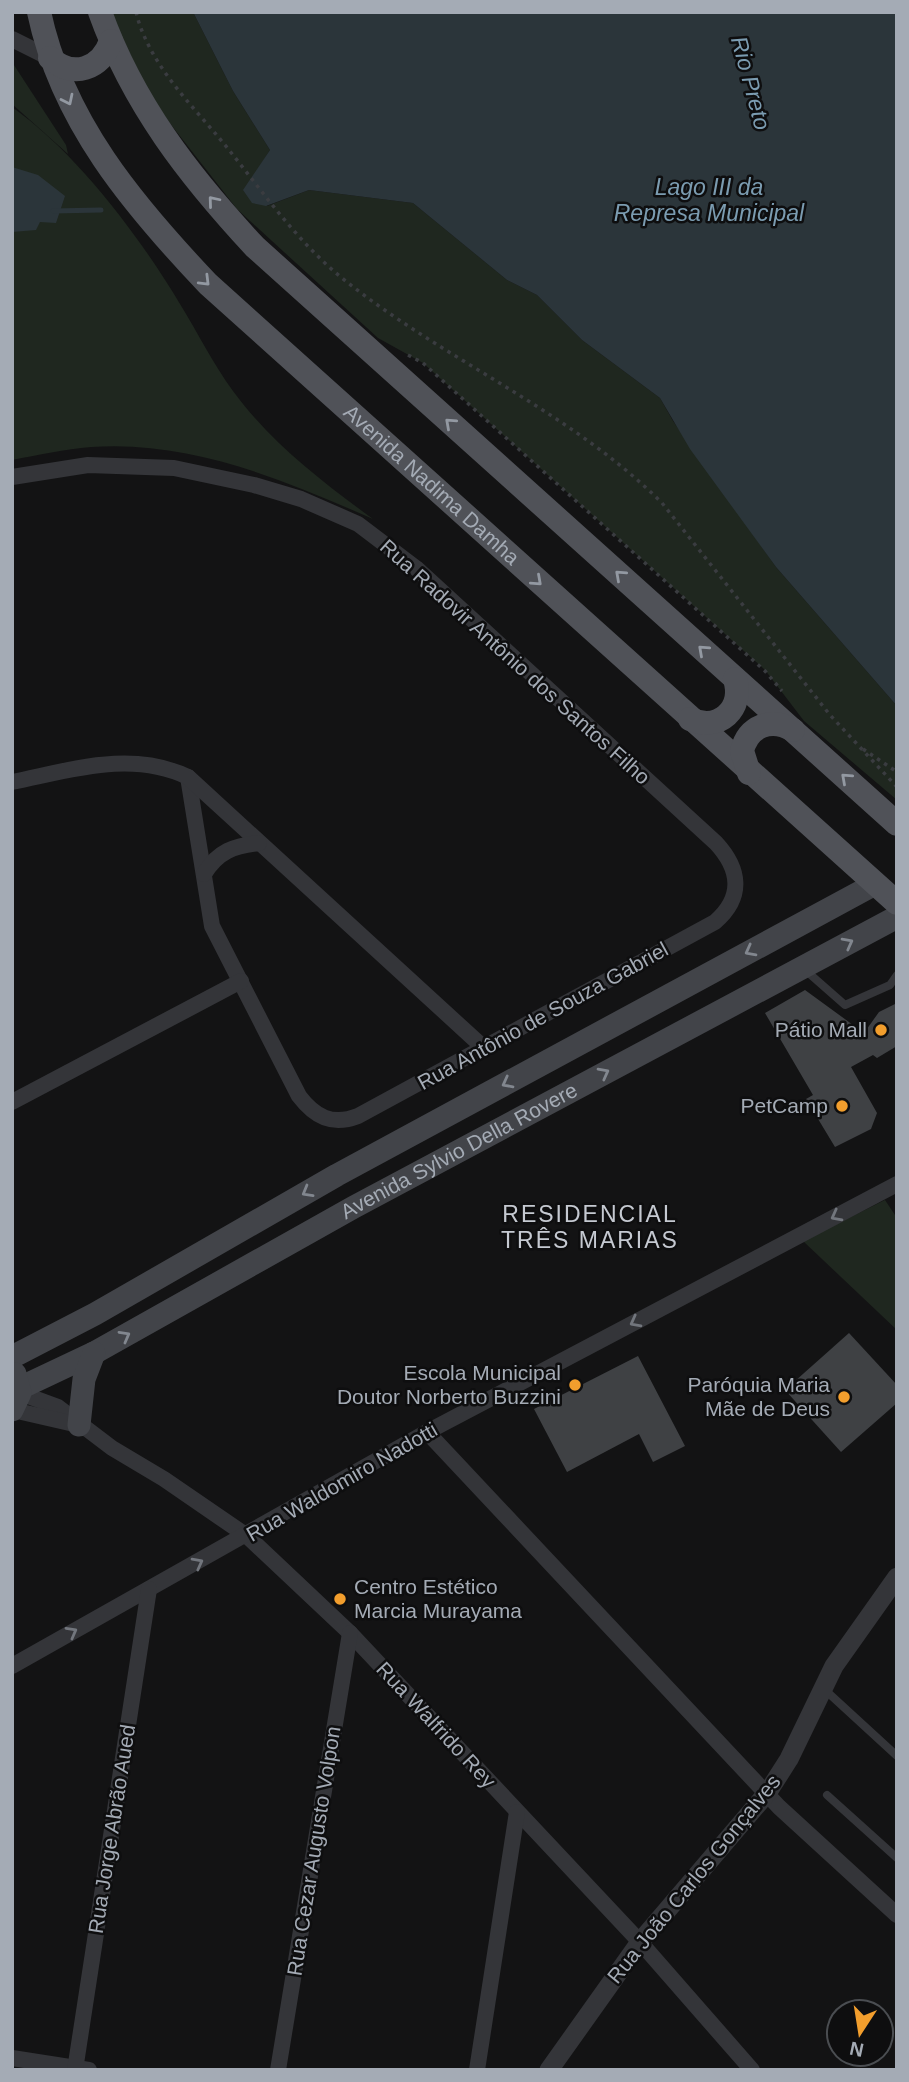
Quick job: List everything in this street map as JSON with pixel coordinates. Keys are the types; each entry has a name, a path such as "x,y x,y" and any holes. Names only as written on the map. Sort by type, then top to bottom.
{"main road":[{"name":"Avenida Nadima Damha","path":"39,12 50,58 68,100 101,156 140,208 208,284 897,903"},
{"path":"100,12 134,90 161,135 191,175 255,247 897,824"},
{"path":"50,58 70,70 86,69 102,59 111,41"},
{"path":"690,719 705,724 726,716 736,703 735,679"},
{"path":"750,772 743,751 752,731 768,723 777,723 793,730"},
{"name":"Avenida Sylvio Della Rovere","path":"12,1357 95,1314 337,1175 875,884"},
{"name":"Avenida Sylvio Della Rovere","path":"15,1394 94,1353 354,1207 897,917"},
{"path":"783,933 802,967"},
{"path":"337,1175 354,1207"},
{"path":"79,1425 83,1379 94,1353"}],"street":[{"path":"12,39 50,58"},
{"name":"Rua Radovir Antônio dos Santos Filho","path":"12,477 88,464 174,468 254,485 301,499 358,524 416,568 716,843 733,865 736,880"},
{"path":"12,782 109,763 150,764 188,778 484,1048"},
{"path":"12,1102 241,981 212,926 188,778"},
{"path":"204,874 211,861 227,849 260,843"},
{"name":"Rua Antônio de Souza Gabriel","path":"241,981 299,1096 313,1114 323,1119 346,1121 715,922 728,911 736,880"},
{"name":"Rua Waldomiro Nadotti","path":"12,1666 247,1536 427,1432 897,1184"},
{"name":"Rua Walfrido Rey","path":"15,1394 79,1425 247,1536 350,1633 640,1942 752,2070"},
{"path":"427,1432 768,1792 779,1807 897,1915"},
{"name":"Rua João Carlos Gonçalves","path":"549,2070 640,1942 768,1792 789,1759 822,1688 897,1577"},
{"name":"Rua Jorge Abrão Aued","path":"80,2069 149,1589"},
{"name":"Rua Cezar Augusto Volpon","path":"278,2070 350,1633"},
{"path":"477,2070 517,1812"},
{"path":"12,2058 80,2069"}],"lane":[{"path":"802,967 845,1005 890,985 897,975"},
{"path":"822,1688 897,1756"},
{"path":"827,1795 897,1857"}],"path":[{"path":"136,12 164,71 293,231 340,277 396,318 597,446 635,477 662,503 851,738 897,787"},
{"path":"400,350 423,363 765,670 789,700"},
{"path":"851,738 897,772"}],"shaded area":[{"path":"111,12 193,12 233,91 270,150 258,169 267,206 309,190 413,203 507,280 537,295 582,340 660,398 673,421 776,567 897,706 897,800 804,721 765,670 423,363 378,338 237,209 165,117 142,81"},
{"path":"12,62 66,145 68,154 12,104"},
{"path":"12,107 60,148 126,224 164,278 226,381 248,410 298,460 373,519 271,477 201,456 165,450 128,446 91,447 12,460"},
{"path":"885,1200 897,1218 897,1330 803,1241"}],"water":[{"name":"Lago III da Represa Municipal","path":"193,12 897,12 897,706 776,567 690,449 660,398 582,340 537,295 507,280 413,203 309,190 266,206 252,203 243,190 270,150 233,91"},
{"path":"12,167 38,175 65,196 56,223 40,222 36,230 12,232"}],"building":[{"path":"805,990 864,1033 879,1012 897,1003 897,1046 877,1058 873,1055 851,1067 877,1113 871,1129 835,1147 806,1099 813,1095 765,1013"},
{"name":"Paróquia Maria Mãe de Deus","path":"849,1333 897,1385 897,1403 841,1452 785,1390"},
{"name":"Escola Municipal Doutor Norberto Buzzini","path":"638,1356 685,1446 653,1462 639,1434 567,1472 534,1409"}],"waterway":[{"path":"53,211 101,210"}],"place":[{"name":"Pátio Mall","path":"881,1030"},
{"name":"PetCamp","path":"842,1106"},
{"name":"Escola Municipal Doutor Norberto Buzzini","path":"575,1385"},
{"name":"Paróquia Maria Mãe de Deus","path":"844,1397"},
{"name":"Centro Estético Marcia Murayama","path":"340,1599"}],"district":[{"name":"RESIDENCIAL TRÊS MARIAS","path":"590,1227"}],"water label":[{"name":"Rio Preto","path":"751,83"}]}
